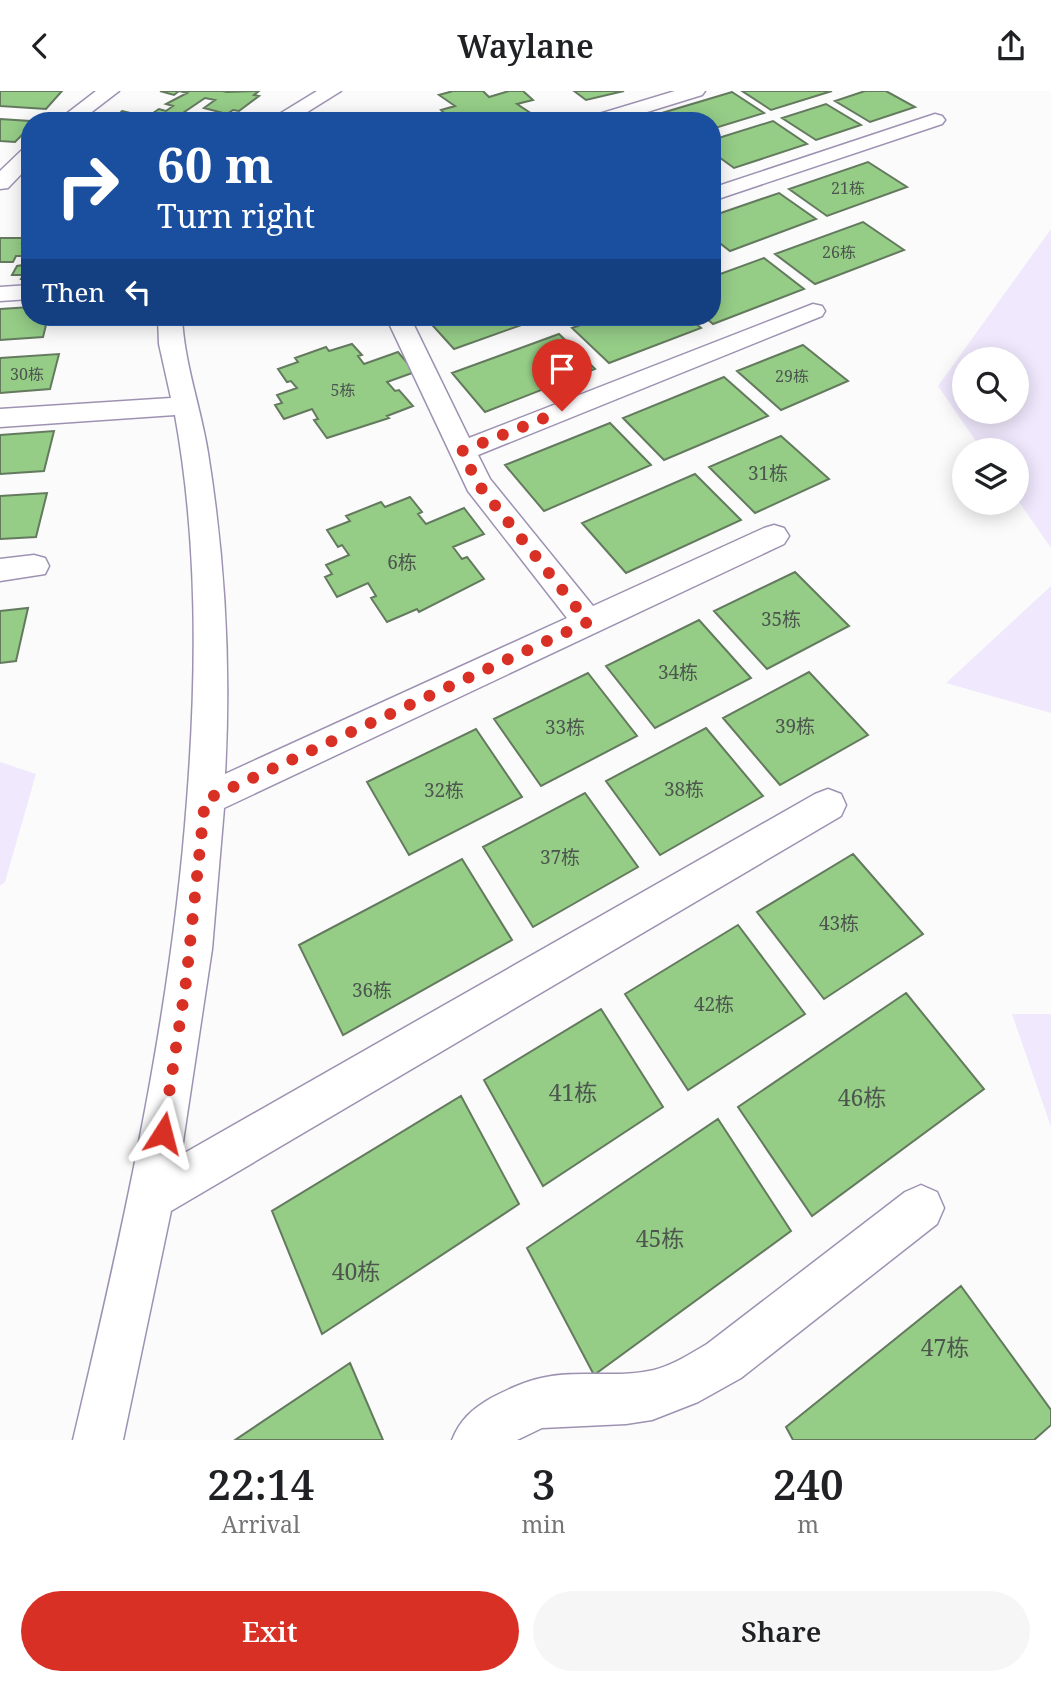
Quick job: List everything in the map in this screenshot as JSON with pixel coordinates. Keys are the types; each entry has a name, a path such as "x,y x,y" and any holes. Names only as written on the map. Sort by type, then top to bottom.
{"street":[{"path":"80,112 109,91"},
{"path":"294,112 331,91"},
{"path":"619,112 661,96 695,91"},
{"path":"721,192 935,120"},
{"path":"0,183 21,162"},
{"path":"0,294 21,293"},
{"path":"462,451 813,311"},
{"path":"98,1440 150,1198 186,982 205,800 211,651 208,568 201,495 187,406 172,350 171,326"},
{"path":"402,326 478,484 588,622"},
{"path":"0,418 187,406"},
{"path":"205,800 774,536"},
{"path":"0,570 34,566"},
{"path":"150,1198 828,805"},
{"path":"477,1440 494,1423 551,1399 616,1399 652,1395 690,1382 724,1361 921,1208"}],"shaded area":[{"path":"1051,229 1051,548 1028,515 1029,438 974,438 964,424 1029,424 1029,347 966,347"},
{"path":"952,367 952,406 938,386"},
{"path":"1051,586 1051,713 946,683"},
{"path":"0,762 36,774 5,882 0,886"},
{"path":"1012,1014 1051,1014 1051,1127"}],"building":[{"path":"0,91 62,91 46,109 0,106"},
{"path":"160,91 179,91 174,95"},
{"path":"179,91 259,91 254,95 259,96 239,111 219,112 204,108 215,100 205,98 184,112 154,112 159,109 166,111 173,106 166,104 187,93"},
{"path":"453,91 483,91 489,97 509,91 523,91 533,100 517,104 529,112 443,112 441,110 455,106 439,95"},
{"path":"574,91 624,91 586,100"},
{"path":"742,91 832,91 771,110"},
{"path":"865,91 886,91 915,107 870,122 835,101"},
{"path":"732,92 764,113 721,126 721,112 665,112"},
{"path":"826,104 861,125 816,140 782,118"},
{"path":"0,119 21,120 21,136 15,142 0,141"},
{"path":"773,121 807,144 734,168 721,159 721,137"},
{"path":"868,162 907,187 827,216 789,189"},
{"path":"779,193 816,219 730,251 721,244 721,213"},
{"path":"863,222 904,250 815,284 775,254"},
{"path":"0,238 21,238 21,256 16,256 13,262 0,262"},
{"path":"764,258 804,289 721,321 721,274"},
{"path":"21,265 21,275 12,275 17,266"},
{"path":"21,308 21,326 46,326 43,337 0,340 0,309"},
{"path":"433,326 518,326 454,349"},
{"path":"699,326 701,328 609,363 572,328"},
{"path":"559,334 595,369 485,412 452,373"},
{"path":"352,344 362,355 358,356 364,364 398,352 415,372 387,382 395,391 399,390 413,406 387,416 389,418 327,438 314,420 318,419 312,409 284,419 275,405 282,403 277,395 297,388 291,381 287,382 278,369 298,362 295,358 326,347 329,351"},
{"path":"803,345 848,381 781,410 737,371"},
{"path":"59,354 50,389 0,393 0,358"},
{"path":"724,377 768,416 664,460 623,418"},
{"path":"610,423 651,465 544,511 505,465"},
{"path":"54,431 44,471 0,474 0,435"},
{"path":"781,436 829,479 755,513 709,467"},
{"path":"695,474 741,520 626,573 582,523"},
{"path":"47,493 36,537 0,539 0,496"},
{"path":"410,497 422,512 418,514 426,524 464,508 484,534 453,547 462,559 467,557 484,579 419,612 417,609 387,622 371,598 376,596 368,583 337,597 325,577 332,574 326,565 349,555 342,545 338,547 327,530 350,521 346,516 381,502 385,507"},
{"path":"795,572 849,626 767,669 714,611"},
{"path":"28,608 16,661 0,663 0,611"},
{"path":"699,620 751,678 655,728 606,666"},
{"path":"809,672 868,735 780,785 723,718"},
{"path":"588,673 637,736 541,786 494,719"},
{"path":"706,728 763,796 660,855 606,781"},
{"path":"476,729 522,797 409,855 367,782"},
{"path":"585,793 638,867 533,927 483,847"},
{"path":"853,854 923,934 824,999 757,912"},
{"path":"462,859 512,940 343,1035 299,945"},
{"path":"738,925 805,1014 688,1090 625,994"},
{"path":"906,993 984,1089 812,1216 738,1107"},
{"path":"601,1009 663,1107 543,1186 484,1080"},
{"path":"461,1096 519,1204 322,1334 272,1211"},
{"path":"718,1119 791,1231 594,1375 527,1248"},
{"path":"961,1286 1051,1410 1051,1425 1034,1440 793,1440 786,1427"},
{"path":"350,1363 383,1440 235,1440"}],"route":[{"path":"163,1133 186,982 205,800 588,622 478,484 462,451 562,411"}]}
